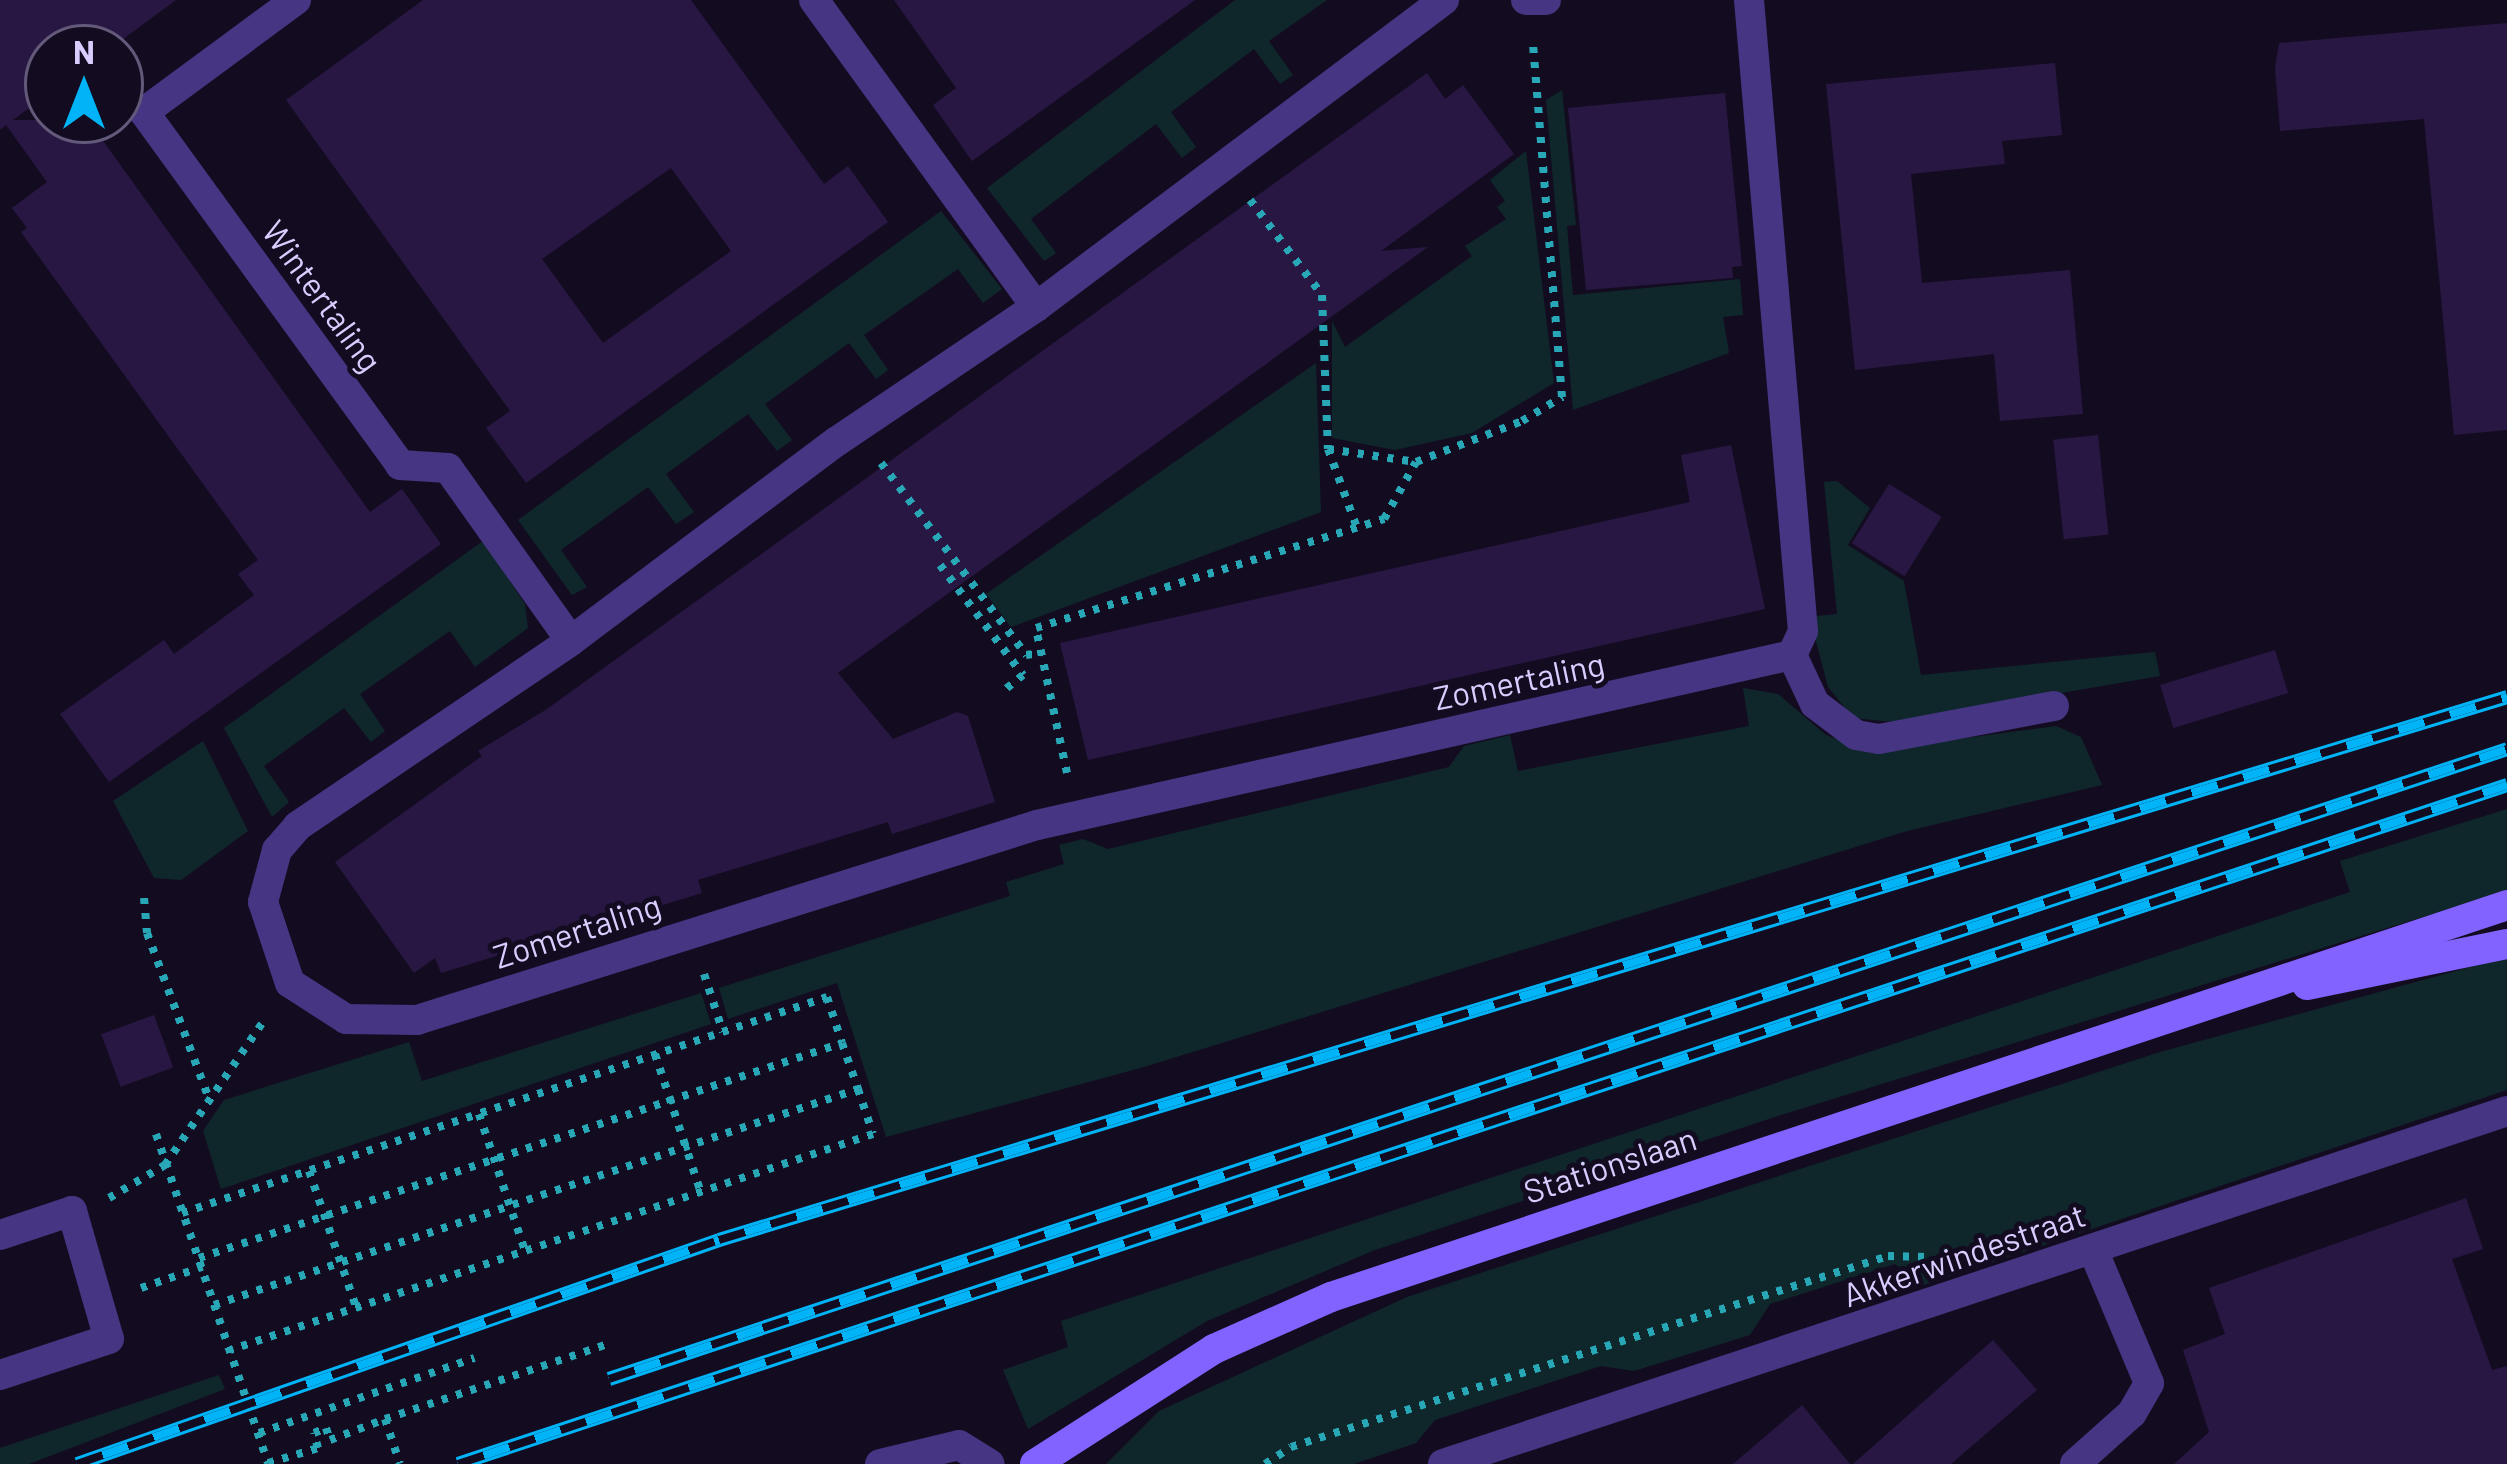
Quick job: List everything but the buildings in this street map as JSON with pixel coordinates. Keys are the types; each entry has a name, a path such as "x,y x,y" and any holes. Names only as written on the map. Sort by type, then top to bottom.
{"street":[{"name":"Wintertaling","path":"296,0 144,112 400,464 448,468 571,641"},
{"path":"814,0 1036,308"},
{"path":"290,983 263,902 272,862 298,826 571,641 837,441 1036,308 1444,0"},
{"path":"1528,0 1546,0"},
{"path":"1749,0 1803,631 1792,655 1815,704 1856,734 1879,739 2054,706"},
{"name":"Zomertaling","path":"290,983 324,1011 398,1023 1076,815 1792,655"},
{"name":"Stationslaan","path":"1034,1464 1214,1349 1351,1289 2236,999 2351,951 2507,905"},
{"name":"Stationslaan","path":"2236,999 2507,944"},
{"name":"Akkerwindestraat","path":"1444,1464 2507,1111"},
{"path":"0,1235 72,1211 110,1340 0,1375"},
{"path":"2075,1464 2132,1413 2149,1383 2092,1250"},
{"path":"880,1464 959,1445 989,1464"}],"path":[{"path":"1328,448 1416,462 1562,397 1528,0"},
{"path":"1224,165 1322,295 1328,448 1357,528"},
{"path":"858,472 878,459 1026,656 1041,653"},
{"path":"1076,815 1036,628 1384,519 1416,462"},
{"path":"940,565 1023,675 1002,692"},
{"path":"145,898 147,933 208,1099"},
{"path":"691,933 723,1032"},
{"path":"72,1211 165,1166 290,983"},
{"path":"182,1213 827,997 873,1134 230,1350"},
{"path":"141,1288 325,1217 842,1043"},
{"path":"655,1054 701,1192"},
{"path":"214,1305 858,1089"},
{"path":"478,1114 525,1251"},
{"path":"155,1134 268,1462 318,1448 314,1432 326,1428 331,1440 604,1345"},
{"path":"310,1171 356,1307"},
{"path":"1265,1464 1291,1447 1888,1256 1926,1255 1946,1300"},
{"path":"259,1432 474,1358"},
{"path":"385,1419 400,1464"}],"green space":[{"path":"1235,0 1327,0 1269,41 1293,75 1280,84 1254,49 1171,112 1196,147 1182,158 1156,124 1031,219 1056,253 1044,261 987,188"},
{"path":"1562,90 1576,225 1567,226 1573,295 1740,279 1743,315 1723,317 1729,353 1573,410 1546,100"},
{"path":"1526,151 1554,383 1472,433 1395,450 1332,438 1332,321 1345,347 1472,256 1465,246 1506,219 1497,207 1505,201 1490,180"},
{"path":"941,211 1002,289 983,303 958,269 864,335 888,370 876,379 849,343 765,404 792,440 777,451 748,414 666,474 694,512 676,524 648,487 561,550 587,587 572,595 518,520"},
{"path":"1316,363 1321,512 1011,627 986,594"},
{"path":"1837,481 1870,508 1848,545 1904,581 1921,675 2155,652 2160,676 1893,722 1853,718 1828,687 1813,630 1817,616 1837,614 1824,482"},
{"path":"483,541 525,604 528,628 475,667 450,631 360,694 385,731 371,742 344,708 264,766 289,802 272,817 224,728"},
{"path":"1743,688 1778,694 1826,735 1866,751 2056,726 2081,737 2102,785 1907,831 1144,1067 886,1137 837,983 728,1019 719,988 1010,896 1006,882 1064,864 1059,845 1083,839 1108,849 1449,767 1464,746 1510,735 1518,771 1749,726"},
{"path":"203,741 248,831 181,880 154,878 113,801"},
{"path":"2507,809 2507,891 1781,1115 1375,1250 1207,1321 1028,1429 1003,1370 1068,1347 1061,1321 2350,892 2340,861"},
{"path":"2507,957 2507,1090 1924,1285 1895,1264 1770,1304 1750,1335 1634,1371 1601,1366 1435,1420 1416,1443 1354,1464 1106,1464 1159,1411 1407,1297 2160,1052"},
{"path":"701,993 711,1024 221,1189 203,1131 224,1100 409,1042 422,1081"},
{"path":"219,1375 225,1389 29,1464 0,1464 0,1448"}],"railway":[{"path":"77,1464 719,1240 2507,697"},
{"path":"609,1379 2507,749"},
{"path":"458,1464 2507,785"}]}
